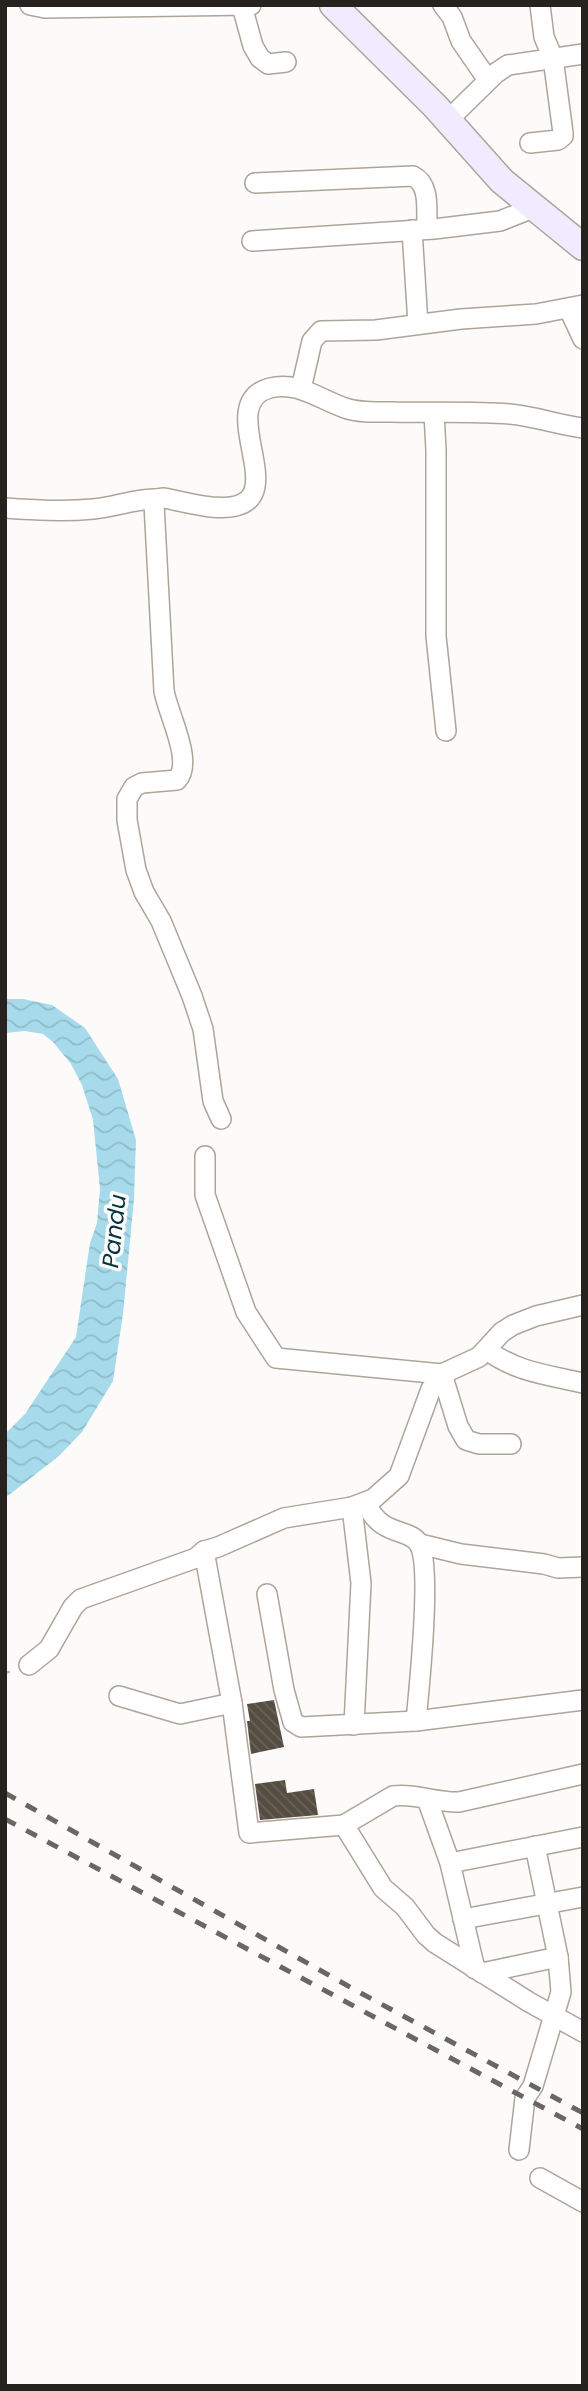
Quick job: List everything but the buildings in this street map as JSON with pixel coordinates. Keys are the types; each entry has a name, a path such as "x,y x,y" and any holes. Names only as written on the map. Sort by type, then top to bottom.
{"street":[{"path":"30,5 45,8 251,5"},
{"path":"333,5 448,120 502,181 583,247"},
{"path":"443,5 452,17 461,41 488,80"},
{"path":"530,144 558,140 563,136 552,58 544,37 540,5"},
{"path":"242,6 256,53 268,64 286,62"},
{"path":"448,120 488,80 508,65 583,54"},
{"path":"255,183 413,176 419,179 425,188 420,229 418,324"},
{"path":"252,241 500,221 533,208"},
{"path":"301,388 312,341 321,331 376,330 576,307 583,339"},
{"path":"5,508 67,511 96,509 130,500 164,498 211,507 247,502 256,488 247,415 250,402 256,394 268,389 289,386 301,388 346,409 510,414 583,428"},
{"path":"434,413 436,636 446,731"},
{"path":"157,499 152,508 164,691 181,748 183,768 181,777 177,780 142,783 134,787 127,799 127,821 136,870 161,921 203,1029 211,1092 221,1119"},
{"path":"205,1156 205,1195 223,1247 246,1312 276,1358 442,1374 471,1362 513,1325 536,1316 583,1305"},
{"path":"486,1350 507,1364 527,1371 583,1383"},
{"path":"442,1374 458,1426 466,1440 479,1444 510,1444"},
{"path":"29,1665 49,1649 73,1607 81,1599 196,1559 204,1551 284,1518 359,1505 388,1488 399,1476 431,1389 442,1374"},
{"path":"359,1505 380,1524 411,1537 420,1544 461,1554 558,1568 583,1567"},
{"path":"354,1725 362,1583 359,1505"},
{"path":"416,1721 424,1589 420,1544"},
{"path":"204,1551 232,1703 249,1833 344,1825 393,1796 427,1798 446,1803 459,1802 583,1774"},
{"path":"267,1594 284,1690 293,1722 301,1727 416,1721 583,1700"},
{"path":"119,1696 180,1714 232,1703"},
{"path":"427,1798 450,1863 478,1971"},
{"path":"344,1825 383,1888 405,1907 426,1935 478,1971 583,2032"},
{"path":"450,1863 583,1837"},
{"path":"519,2150 525,2098 533,2086 557,2017 561,1992 558,1957 535,1846"},
{"path":"463,1919 583,1897"},
{"path":"478,1971 558,1957"},
{"path":"557,2017 583,2014"},
{"path":"540,2178 583,2202"}],"water":[{"name":"Pandu","path":"5,999 23,999 52,1005 85,1028 118,1079 136,1140 134,1199 123,1314 113,1381 82,1432 59,1456 5,1498 5,1434 25,1414 76,1337 90,1243 97,1223 100,1189 93,1120 82,1085 71,1064 43,1034 25,1031 5,1033"}],"railway":[{"path":"5,1793 357,1991 583,2113"},
{"path":"5,1819 583,2129"}]}
